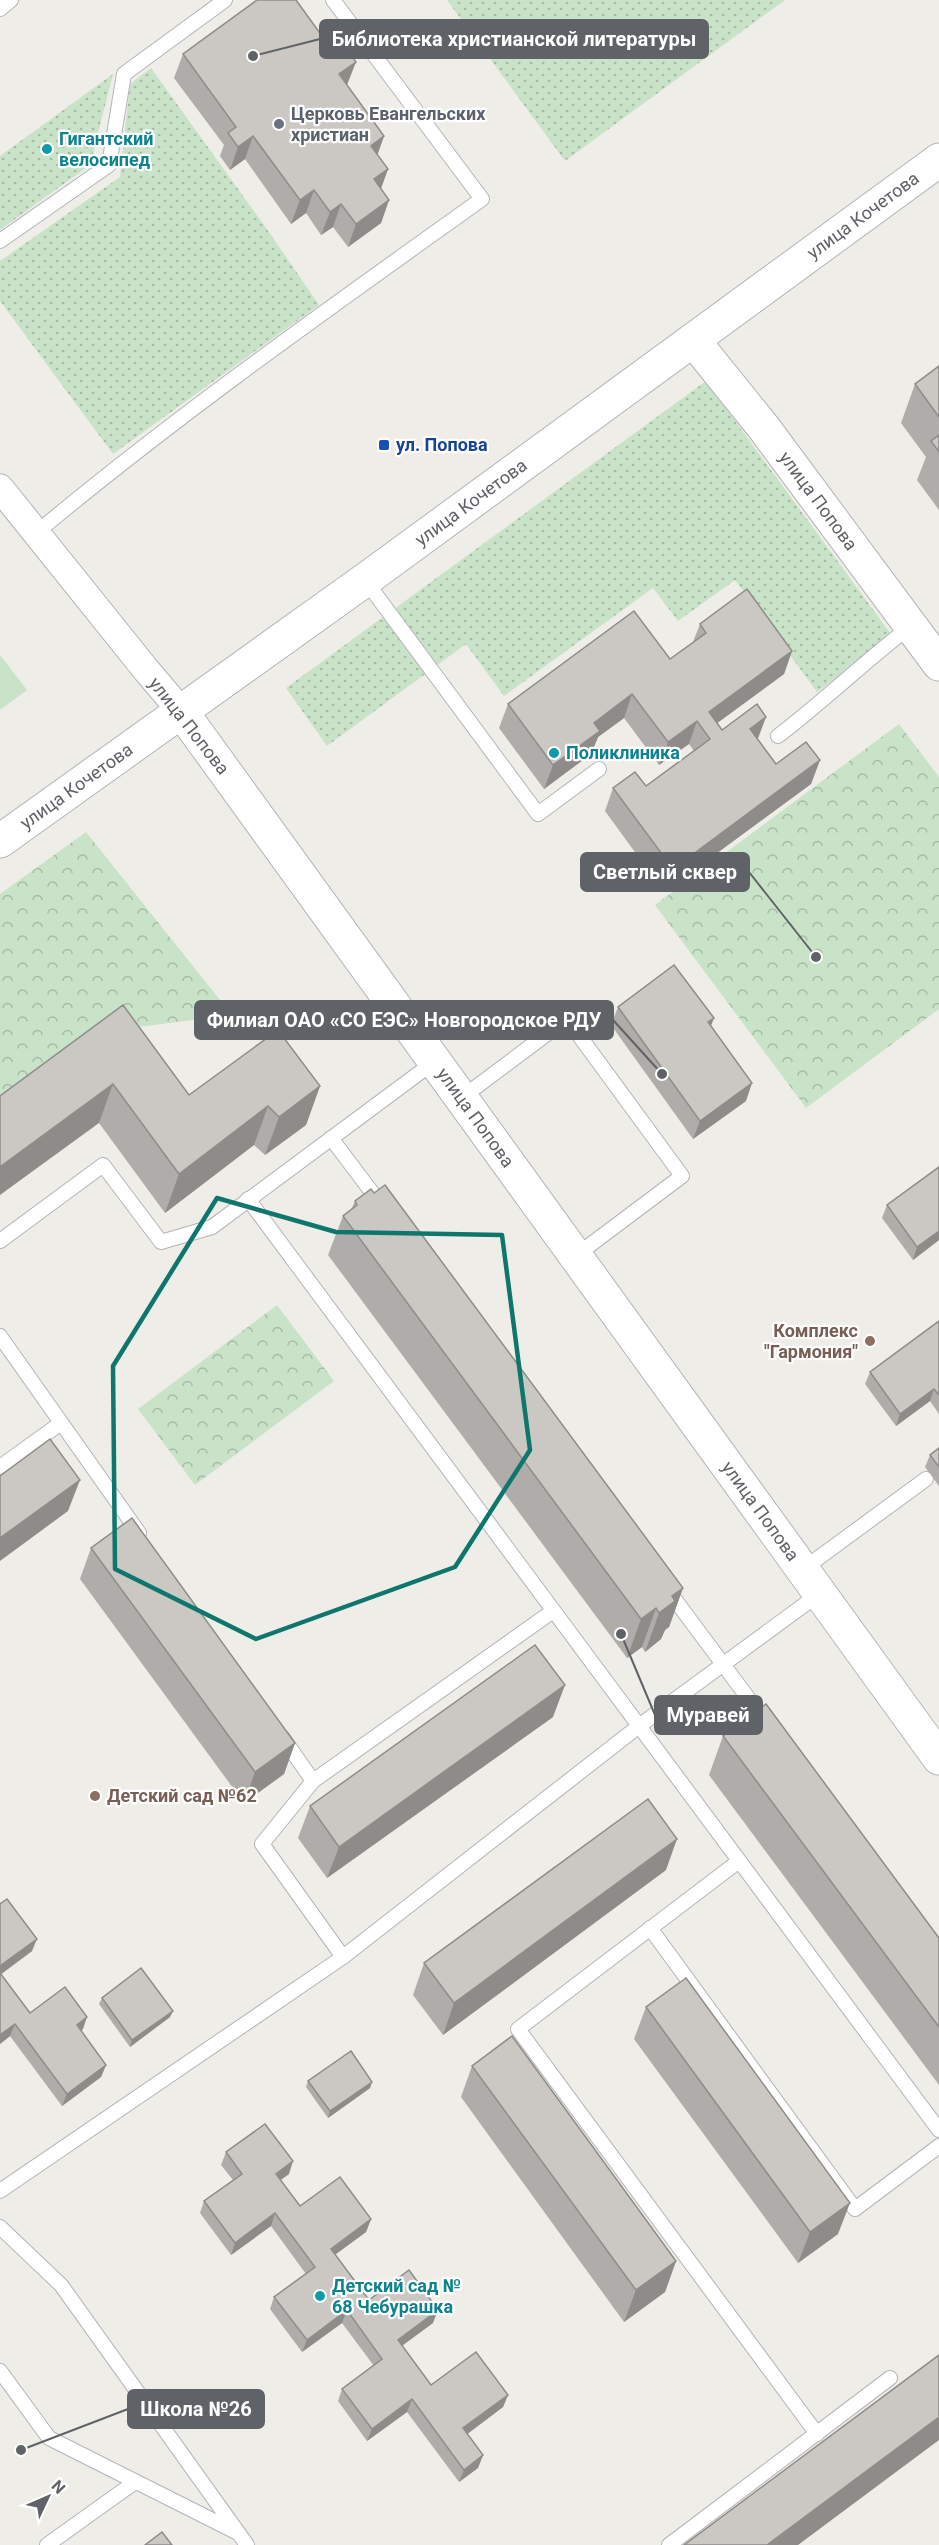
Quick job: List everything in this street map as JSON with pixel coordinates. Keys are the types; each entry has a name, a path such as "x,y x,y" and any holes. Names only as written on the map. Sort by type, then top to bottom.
{"street":[{"name":"улица Кочетова","path":"2,835 365,580 939,160"},
{"name":"улица Попова","path":"693,340 764,428 939,664"},
{"name":"улица Попова","path":"0,488 181,711 574,1257 939,1758"}],"lane":[{"path":"0,9 11,0"},
{"path":"0,241 109,165 124,74 225,0"},
{"path":"36,533 105,475 360,286 482,199 333,0"},
{"path":"365,580 538,814 599,769"},
{"path":"778,736 815,708 869,658 911,626"},
{"path":"460,1099 567,1019 682,1176 574,1257"},
{"path":"0,1241 103,1165 161,1242 212,1227 434,1062"},
{"path":"331,1138 388,1214"},
{"path":"248,1199 939,2130"},
{"path":"0,1336 144,1540"},
{"path":"0,1467 61,1423"},
{"path":"0,2191 343,1957 639,1726 724,1666 811,1582 926,1479"},
{"path":"660,1579 774,1733"},
{"path":"343,1957 262,1844 313,1781 554,1611"},
{"path":"272,1723 313,1781"},
{"path":"739,1861 518,2029 817,2434"},
{"path":"650,1928 855,2210 939,2145"},
{"path":"0,2226 61,2285 244,2540"},
{"path":"0,2371 49,2438 244,2540"},
{"path":"669,2545 890,2378"},
{"path":"47,2545 135,2482"}],"highlighted area":[{"path":"217,1198 336,1232 502,1235 530,1450 455,1567 256,1639 115,1569 113,1366"}],"green space":[{"path":"447,0 785,0 565,161"},
{"path":"151,68 319,305 113,454 0,301 0,261 120,177 130,84"},
{"path":"113,74 90,165 0,230 0,156"},
{"path":"706,381 893,637 817,692 735,580 678,621 653,588 504,696 466,644 327,746 286,688"},
{"path":"0,655 27,690 0,710"},
{"path":"899,724 939,777 939,1009 806,1108 655,905"},
{"path":"86,832 232,1015 107,1031 0,1111 0,894"},
{"path":"277,1305 334,1381 195,1485 138,1409"}],"building":[{"name":"Церковь Евангельских христиан","path":"257,0 296,0 335,54 345,47 356,62 339,74 384,136 371,146 388,169 374,179 389,200 356,224 341,204 330,212 314,190 300,200 253,136 238,147 228,133 236,127 183,54"},
{"path":"939,366 939,417 915,384"},
{"path":"939,435 939,452 931,441"},
{"name":"Поликлиника","path":"747,589 792,651 709,712 722,730 757,704 766,717 750,729 776,764 806,742 820,760 673,869 613,788 635,772 646,786 710,739 697,721 668,742 632,694 594,723 600,731 553,765 508,704 634,611 670,659 706,633 700,624"},
{"path":"674,965 714,1018 708,1022 752,1083 700,1121 618,1007"},
{"path":"123,1005 189,1095 278,1030 320,1086 279,1117 268,1106 179,1174 113,1084 0,1167 0,1096"},
{"path":"939,1167 939,1231 917,1247 887,1205"},
{"path":"385,1185 683,1588 672,1596 675,1601 659,1613 656,1608 641,1619 343,1216 357,1205 355,1201 371,1189 374,1193"},
{"path":"939,1321 939,1395 934,1389 900,1414 870,1372"},
{"path":"50,1439 80,1480 0,1538 0,1476"},
{"path":"939,1448 939,1467 930,1455"},
{"path":"132,1518 295,1743 255,1772 91,1548"},
{"path":"535,1645 565,1685 339,1847 310,1806"},
{"path":"766,1704 939,1938 939,2027 723,1736 739,1725 736,1721 752,1708 755,1712"},
{"path":"648,1799 677,1839 454,2003 424,1963"},
{"path":"7,1899 37,1939 0,1966 0,1904"},
{"path":"141,1968 173,2011 132,2040 102,1998"},
{"path":"0,1973 30,2013 65,1987 87,2017 77,2025 106,2065 67,2094 15,2024 0,2035"},
{"path":"686,1978 850,2203 810,2232 646,2007"},
{"path":"512,2036 676,2261 636,2290 472,2066"},
{"path":"351,2051 372,2082 330,2111 308,2081"},
{"name":"Детский сад № 68 Чебурашка","path":"265,2124 293,2161 276,2174 300,2206 340,2177 371,2219 331,2249 369,2300 409,2270 438,2310 398,2340 431,2385 476,2352 508,2395 463,2428 483,2455 464,2470 412,2399 372,2429 342,2389 382,2359 347,2310 307,2340 274,2297 315,2267 275,2213 235,2243 204,2201 242,2174 226,2152"},
{"path":"939,2355 939,2417 767,2545 684,2545"},
{"path":"162,2532 172,2545 145,2545"}],"place":[{"name":"Библиотека христианской литературы","path":"253,56"},
{"name":"Церковь Евангельских христиан","path":"279,124"},
{"name":"Гигантский велосипед","path":"47,149"},
{"name":"ул. Попова","path":"384,445"},
{"name":"Поликлиника","path":"554,753"},
{"name":"Светлый сквер","path":"816,957"},
{"name":"Филиал ОАО «СО ЕЭС» Новгородское РДУ","path":"662,1074"},
{"name":"Комплекс \"Гармония\"","path":"870,1341"},
{"name":"Муравей","path":"621,1634"},
{"name":"Детский сад №62","path":"95,1796"},
{"name":"Детский сад № 68 Чебурашка","path":"320,2296"},
{"name":"Школа №26","path":"21,2450"}]}
